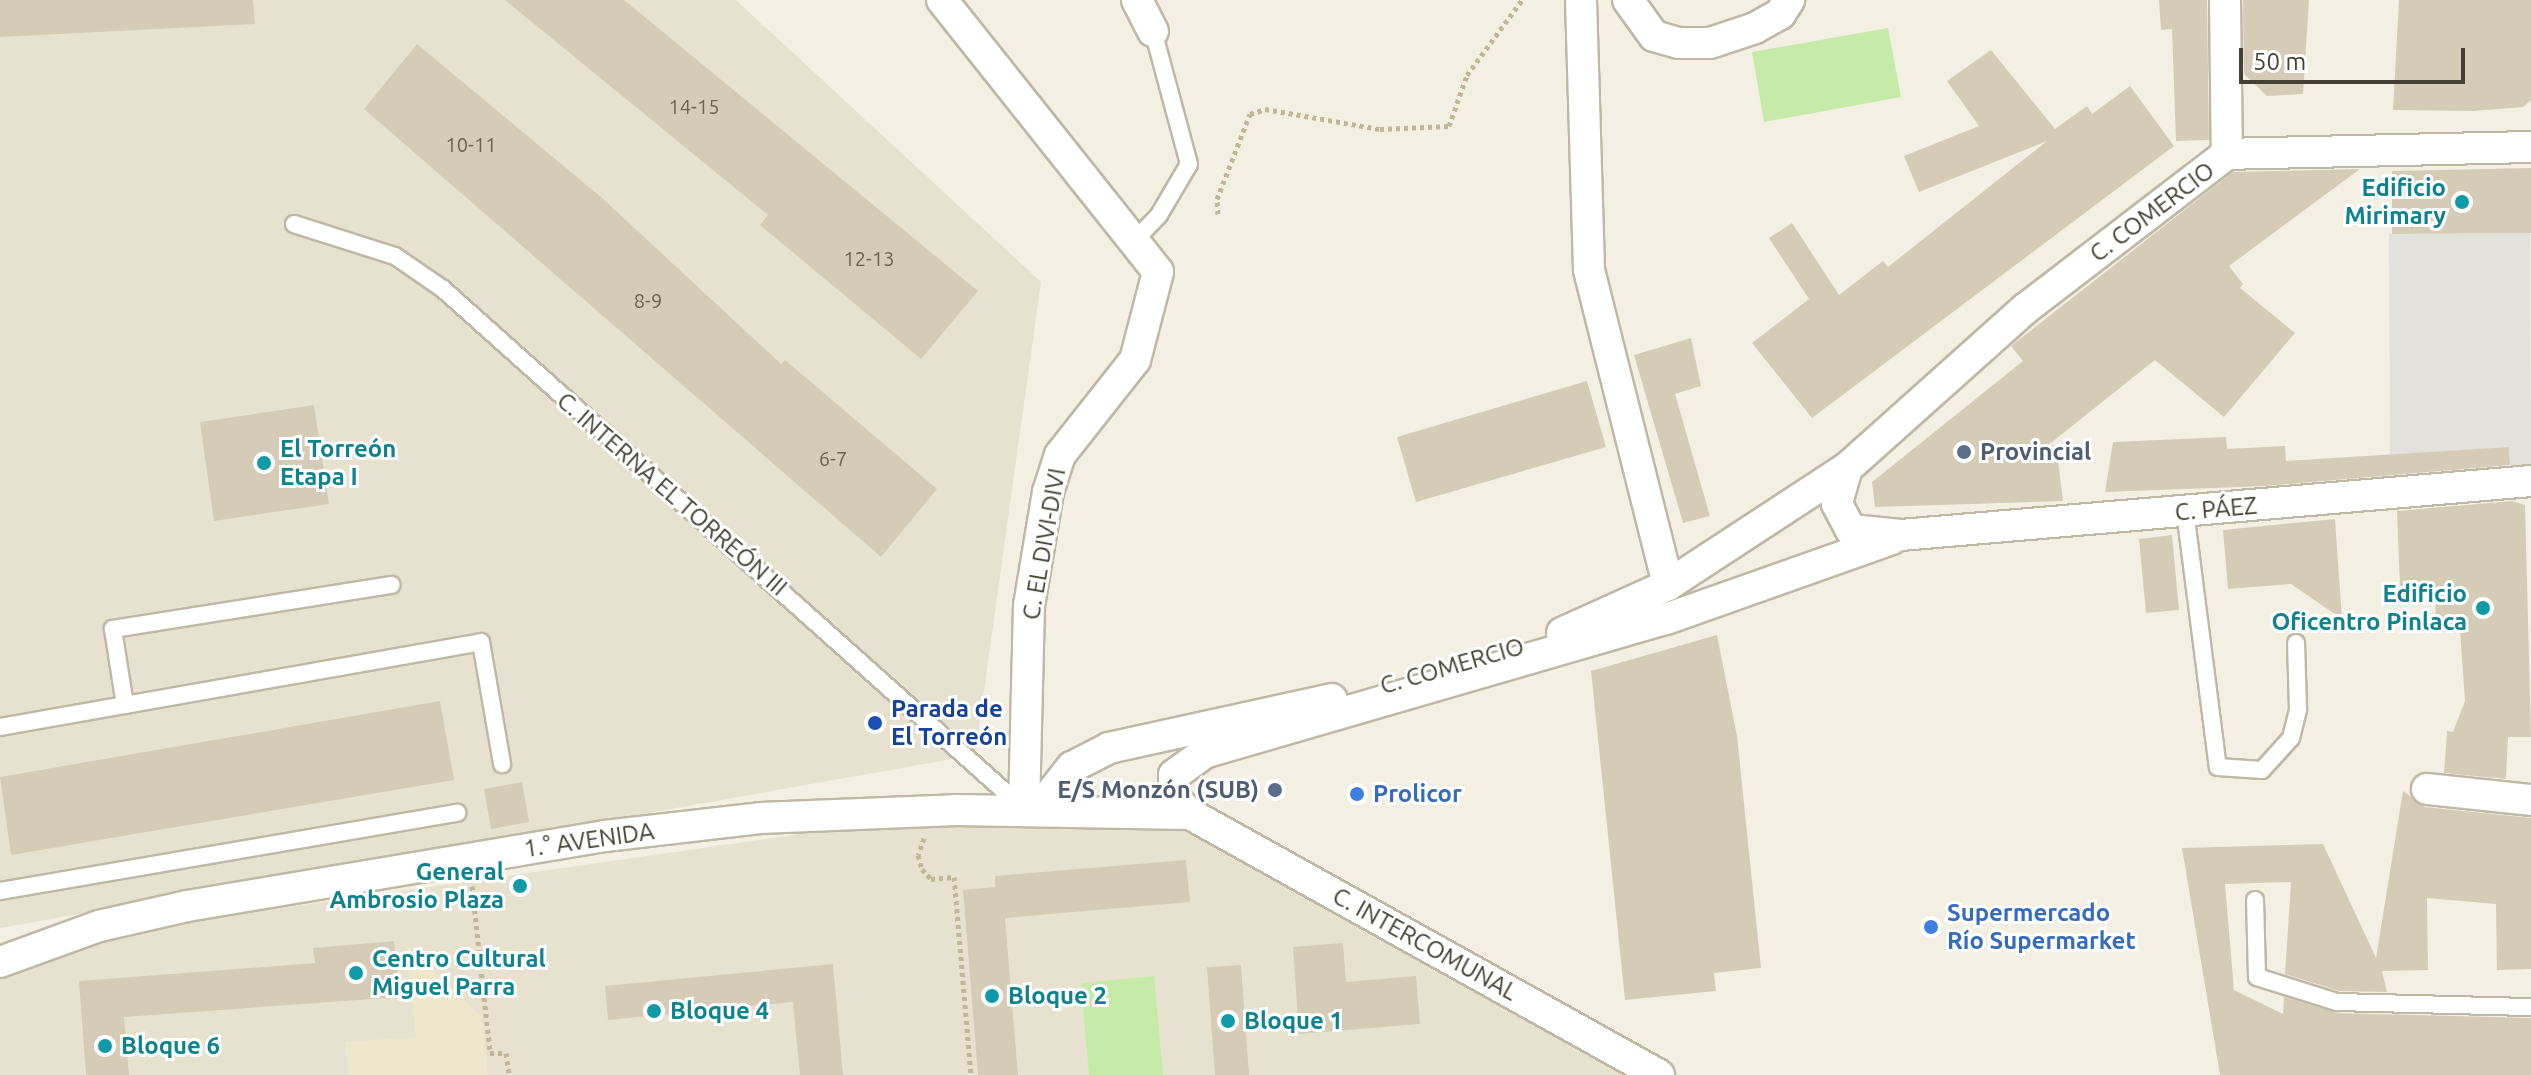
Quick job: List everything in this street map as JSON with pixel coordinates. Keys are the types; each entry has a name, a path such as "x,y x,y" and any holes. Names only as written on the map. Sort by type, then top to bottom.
{"street":[{"name":"C. EL DIVI-DIVI","path":"942,0 1010,93 1136,239 1158,272 1141,347 1060,455 1048,492 1029,605 1038,810"},
{"path":"1137,0 1153,31"},
{"path":"1581,0 1589,270 1668,585"},
{"path":"1628,0 1654,36 1678,43 1710,43 1755,28 1780,14 1789,0"},
{"path":"2225,0 2227,154"},
{"name":"C. COMERCIO","path":"1038,810 1072,767 1109,748 1414,681 1579,628 1668,585 1847,468 2026,308 2227,154 2531,147"},
{"path":"1847,468 1837,504 1851,530 1901,535"},
{"name":"C. PÁEZ","path":"1901,535 2531,481"},
{"path":"1181,764 1666,619 1901,535"},
{"path":"1190,814 1174,798 1174,775 1204,727"},
{"path":"2427,789 2531,800"},
{"name":"1.° AVENIDA","path":"0,962 99,926 172,909 469,859 760,818 951,810 1190,814"},
{"name":"C. INTERCOMUNAL","path":"1190,814 1659,1075"}],"lane":[{"path":"1136,239 1159,215 1189,164 1153,31"},
{"name":"C. INTERNA EL TORREÓN III","path":"294,224 395,256 443,289 1038,810"},
{"path":"2185,511 2218,767 2262,770 2291,738 2298,709 2296,643"},
{"path":"125,705 113,629 392,585"},
{"path":"0,727 481,642 502,764"},
{"path":"0,891 457,813"},
{"path":"2255,900 2257,977 2337,1002 2531,1007"}],"path":[{"path":"1218,214 1217,199 1250,114 1265,109 1380,129 1449,126 1467,75 1522,0"},
{"path":"951,810 924,839 918,855 931,879 954,877 971,1075"},
{"path":"469,859 490,1053 506,1053 509,1075"}],"shaded area":[{"path":"0,0 736,0 1041,282 975,755 0,928"},
{"path":"2530,233 2531,475 2511,476 2509,447 2390,455 2389,234"},
{"path":"1046,819 1171,825 1222,843 1634,1075 0,1075 0,948 808,833"},
{"path":"406,945 482,1017 488,1075 348,1075 345,1042 416,1037"}],"green space":[{"path":"1888,28 1901,97 1764,122 1752,52"},
{"path":"1154,976 1163,1075 1089,1075 1081,983"}],"building":[{"path":"0,0 253,0 255,24 0,37"},
{"path":"505,0 624,0 978,291 921,359 760,225 768,215"},
{"path":"2159,0 2207,0 2209,140 2176,141 2172,29 2161,30"},
{"path":"2243,0 2309,0 2303,94 2267,96 2244,74"},
{"path":"2399,0 2531,0 2531,100 2523,107 2473,111 2393,110"},
{"path":"417,44 601,197 781,364 785,360 937,489 881,557 364,109"},
{"path":"1991,50 2055,129 2087,106 2092,114 2130,86 2174,146 1812,418 1752,343 1809,299 1769,238 1792,223 1839,295 1883,261 1888,267 2047,141 1919,192 1904,156 1979,126 1947,81"},
{"name":"Edificio Mirimary","path":"2531,168 2531,233 2392,234 2392,171"},
{"path":"2360,169 2229,266 2243,284 2240,288 2295,333 2224,417 2155,360 2047,446 2056,445 2063,501 1875,507 1872,482 2023,361 2011,346 2233,172"},
{"path":"1691,338 1701,386 1675,394 1710,516 1683,523 1634,355"},
{"path":"1587,381 1606,447 1416,502 1397,437"},
{"name":"El Torreón Etapa I","path":"314,405 329,504 214,521 200,422"},
{"path":"2226,437 2227,449 2285,446 2286,461 2509,447 2510,465 2265,486 2105,492 2113,442"},
{"path":"2512,501 2525,505 2531,737 2508,737 2506,779 2444,773 2447,731 2453,732 2465,701 2460,630 2436,631 2435,588 2400,589 2397,511"},
{"path":"2335,519 2342,619 2291,584 2228,589 2223,530"},
{"path":"2172,535 2179,610 2146,613 2139,539"},
{"path":"1717,635 1737,736 1761,968 1714,973 1716,991 1625,1000 1591,671"},
{"path":"440,701 454,780 11,855 0,777"},
{"path":"522,782 529,822 491,829 484,789"},
{"path":"2403,791 2425,807 2531,818 2531,969 2497,970 2496,904 2427,898 2428,970 2382,971 2387,992 2339,991 2285,974 2291,882 2225,884 2234,990 2283,1014 2284,997 2337,1013 2531,1018 2531,1075 2220,1075 2182,848 2323,844 2376,958"},
{"name":"Bloque 2","path":"1186,860 1190,902 1005,918 1018,1075 978,1075 963,890 995,887 995,876"},
{"name":"Bloque 6","path":"394,941 400,997 124,1017 129,1075 86,1075 79,981 315,963 313,948"},
{"path":"1343,943 1346,982 1416,976 1420,1024 1299,1034 1293,947"},
{"name":"Bloque 4","path":"833,964 843,1075 800,1075 793,1002 608,1020 605,986"},
{"name":"Bloque 1","path":"1241,965 1249,1075 1215,1075 1207,967"}],"place":[{"name":"Edificio Mirimary","path":"2462,202"},
{"name":"Provincial","path":"1964,452"},
{"name":"El Torreón Etapa I","path":"264,463"},
{"name":"Edificio Oficentro Pinlaca","path":"2483,608"},
{"name":"Parada de El Torreón","path":"875,723"},
{"name":"E/S Monzón (SUB)","path":"1275,790"},
{"name":"Prolicor","path":"1357,794"},
{"name":"General Ambrosio Plaza","path":"520,886"},
{"name":"Supermercado Río Supermarket","path":"1931,927"},
{"name":"Centro Cultural Miguel Parra","path":"356,973"},
{"name":"Bloque 2","path":"992,996"},
{"name":"Bloque 4","path":"654,1011"},
{"name":"Bloque 1","path":"1228,1021"},
{"name":"Bloque 6","path":"105,1046"}]}
